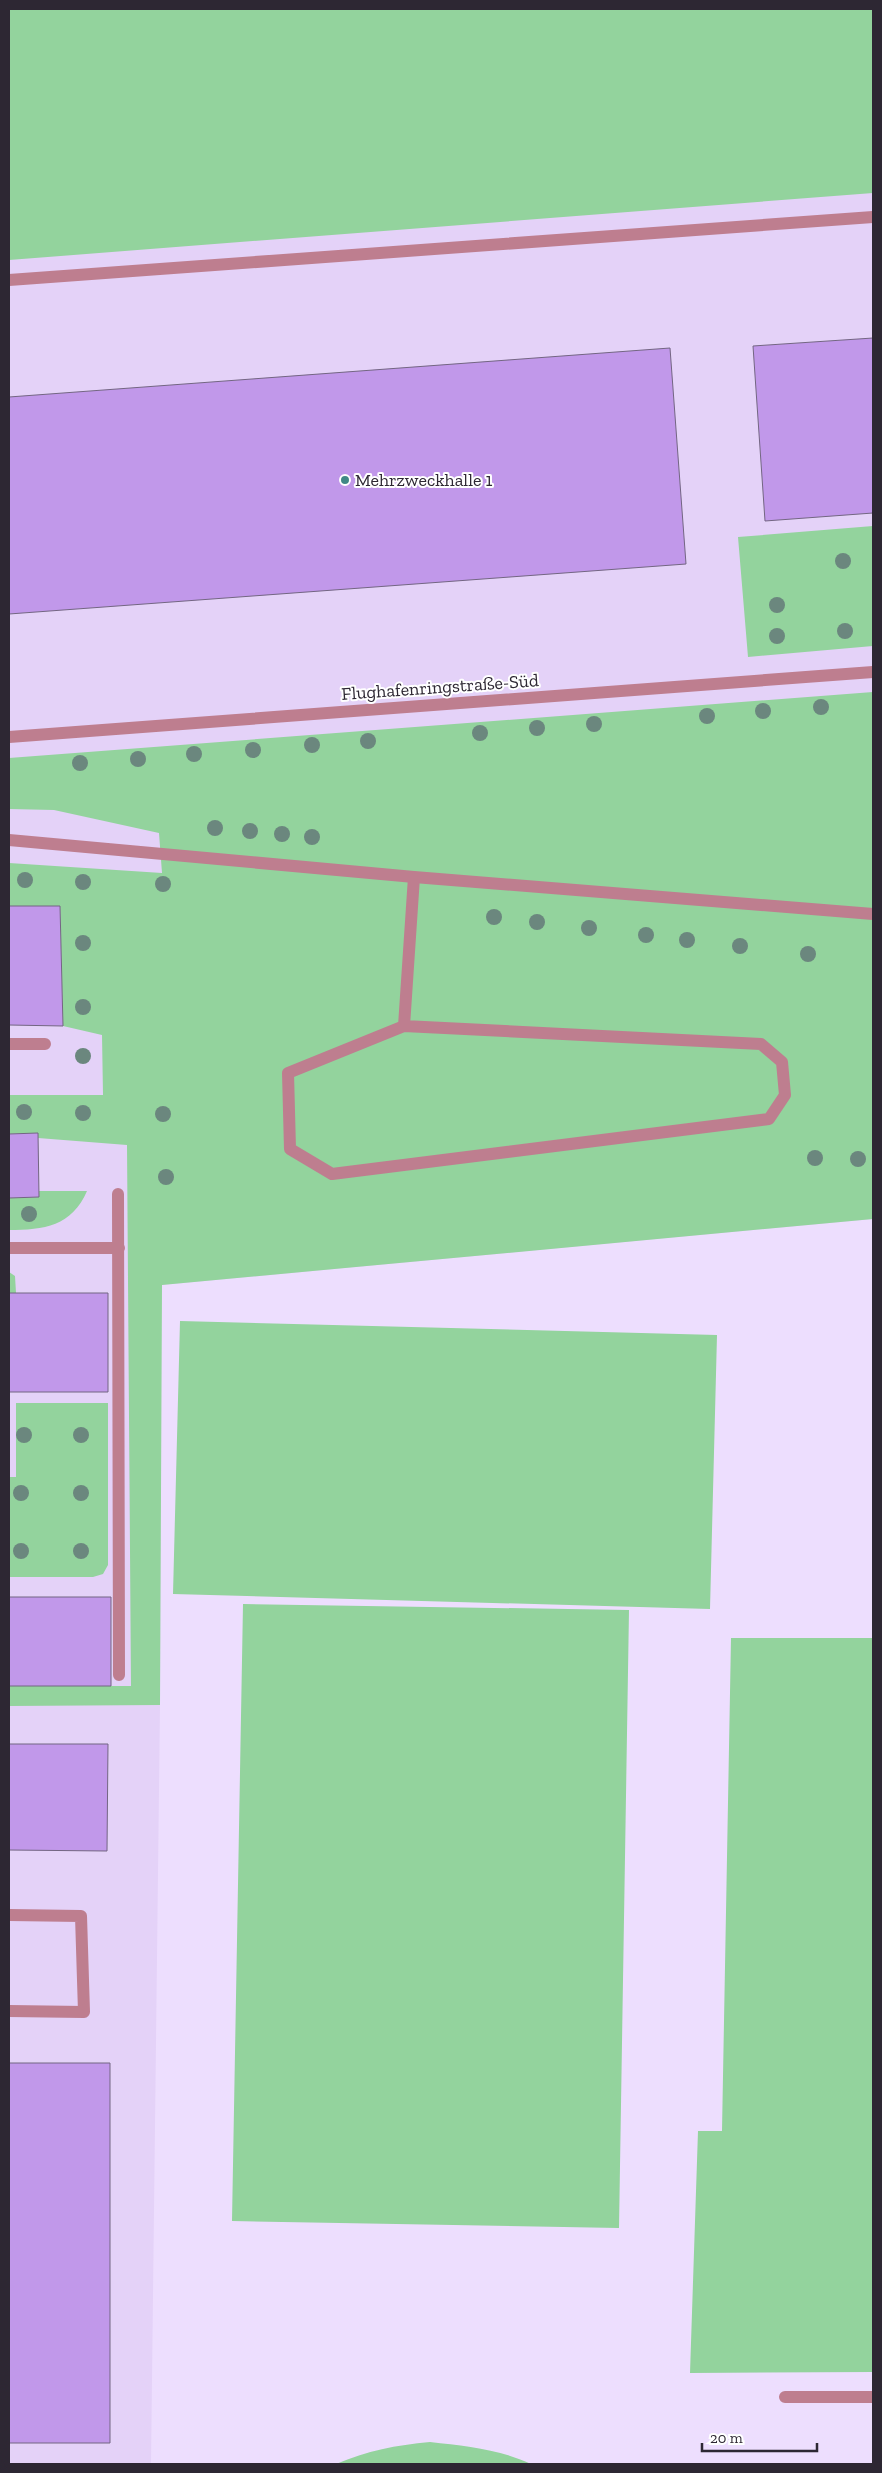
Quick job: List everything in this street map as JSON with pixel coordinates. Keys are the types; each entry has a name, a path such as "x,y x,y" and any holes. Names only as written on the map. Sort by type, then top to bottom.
{"street":[{"path":"9,280 873,217"},
{"name":"Flughafenringstraße-Süd","path":"9,736 873,672"},
{"path":"9,840 414,877 873,914"},
{"path":"404,1026 414,877"},
{"path":"404,1026 761,1044 782,1062 785,1095 769,1119 332,1174 290,1149 288,1073 404,1026"},
{"path":"9,1044 45,1044"},
{"path":"118,1194 119,1676"},
{"path":"9,1248 119,1248"},
{"path":"9,1916 81,1916 84,2012 9,2011"},
{"path":"785,2397 873,2397"}],"shaded area":[{"path":"9,9 873,9 873,1219 161,1285 160,1705 151,2464 9,2464"}],"green space":[{"path":"9,9 873,9 873,193 9,260"},
{"path":"873,526 873,646 748,657 738,537"},
{"path":"873,692 873,1219 162,1285 160,1705 9,1706 9,1686 131,1686 127,1145 38,1138 38,1133 9,1134 9,1095 103,1095 102,1035 63,1026 60,906 9,906 9,863 162,873 159,833 54,810 9,809 9,758"},
{"path":"39,1191 87,1191 81,1203 73,1212 56,1224 34,1229 9,1230 9,1198 39,1197"},
{"path":"9,1272 15,1276 16,1293 9,1293"},
{"path":"180,1321 717,1335 710,1609 173,1594"},
{"path":"16,1403 108,1403 108,1565 103,1574 93,1577 9,1577 9,1477 16,1477"},
{"path":"243,1604 629,1610 619,2228 232,2221"},
{"path":"731,1638 873,1638 873,2372 690,2373 698,2131 722,2131"},
{"path":"430,2442 494,2452 531,2464 336,2464 382,2449"}],"building":[{"path":"873,338 873,513 765,521 753,346"},
{"name":"Mehrzweckhalle 1","path":"670,348 686,564 9,614 9,397"},
{"path":"9,906 60,906 63,1026 9,1025"},
{"path":"38,1133 39,1197 9,1198 9,1134"},
{"path":"9,1293 108,1293 108,1392 9,1392"},
{"path":"9,1597 111,1597 111,1686 9,1686"},
{"path":"9,1744 108,1744 107,1851 9,1850"},
{"path":"9,2063 110,2063 110,2443 9,2443"}],"place":[{"name":"Mehrzweckhalle 1","path":"345,480"}]}
